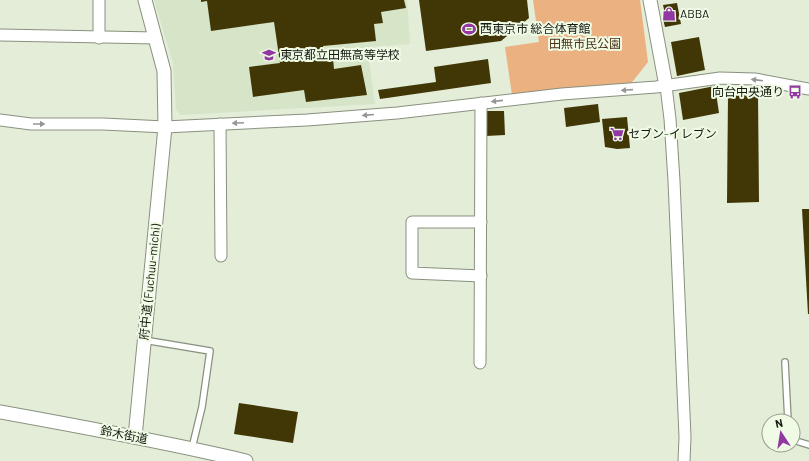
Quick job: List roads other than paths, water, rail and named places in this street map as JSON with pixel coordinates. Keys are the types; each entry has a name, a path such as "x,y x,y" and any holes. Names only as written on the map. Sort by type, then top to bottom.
{"street":[{"path":"99,0 99,38"},
{"name":"府中道 (Fuchuu-michi)","path":"135,436 165,127 164,71 145,0"},
{"path":"650,0 666,86 670,119 685,437 684,461"},
{"path":"0,35 156,38"},
{"path":"0,120 31,124 103,124 165,127 337,118 397,113 562,94 666,86 720,78 755,79 809,89"},
{"path":"480,363 481,103"},
{"path":"220,124 221,256"},
{"path":"480,276 412,273 412,222 481,222"},
{"name":"鈴木街道","path":"0,412 135,436 243,461"}],"lane":[{"path":"144,340 210,351 202,407 192,448"},
{"path":"785,362 788,413"}],"place":[{"name":"ABBA","path":"669,14"},
{"name":"西東京市 総合体育館","path":"469,29"},
{"name":"東京都立田無高等学校","path":"269,55"},
{"name":"向台中央通り","path":"795,92"},
{"name":"セブン-イレブン","path":"617,134"}],"park label":[{"name":"田無市民公園","path":"585,44"}]}
